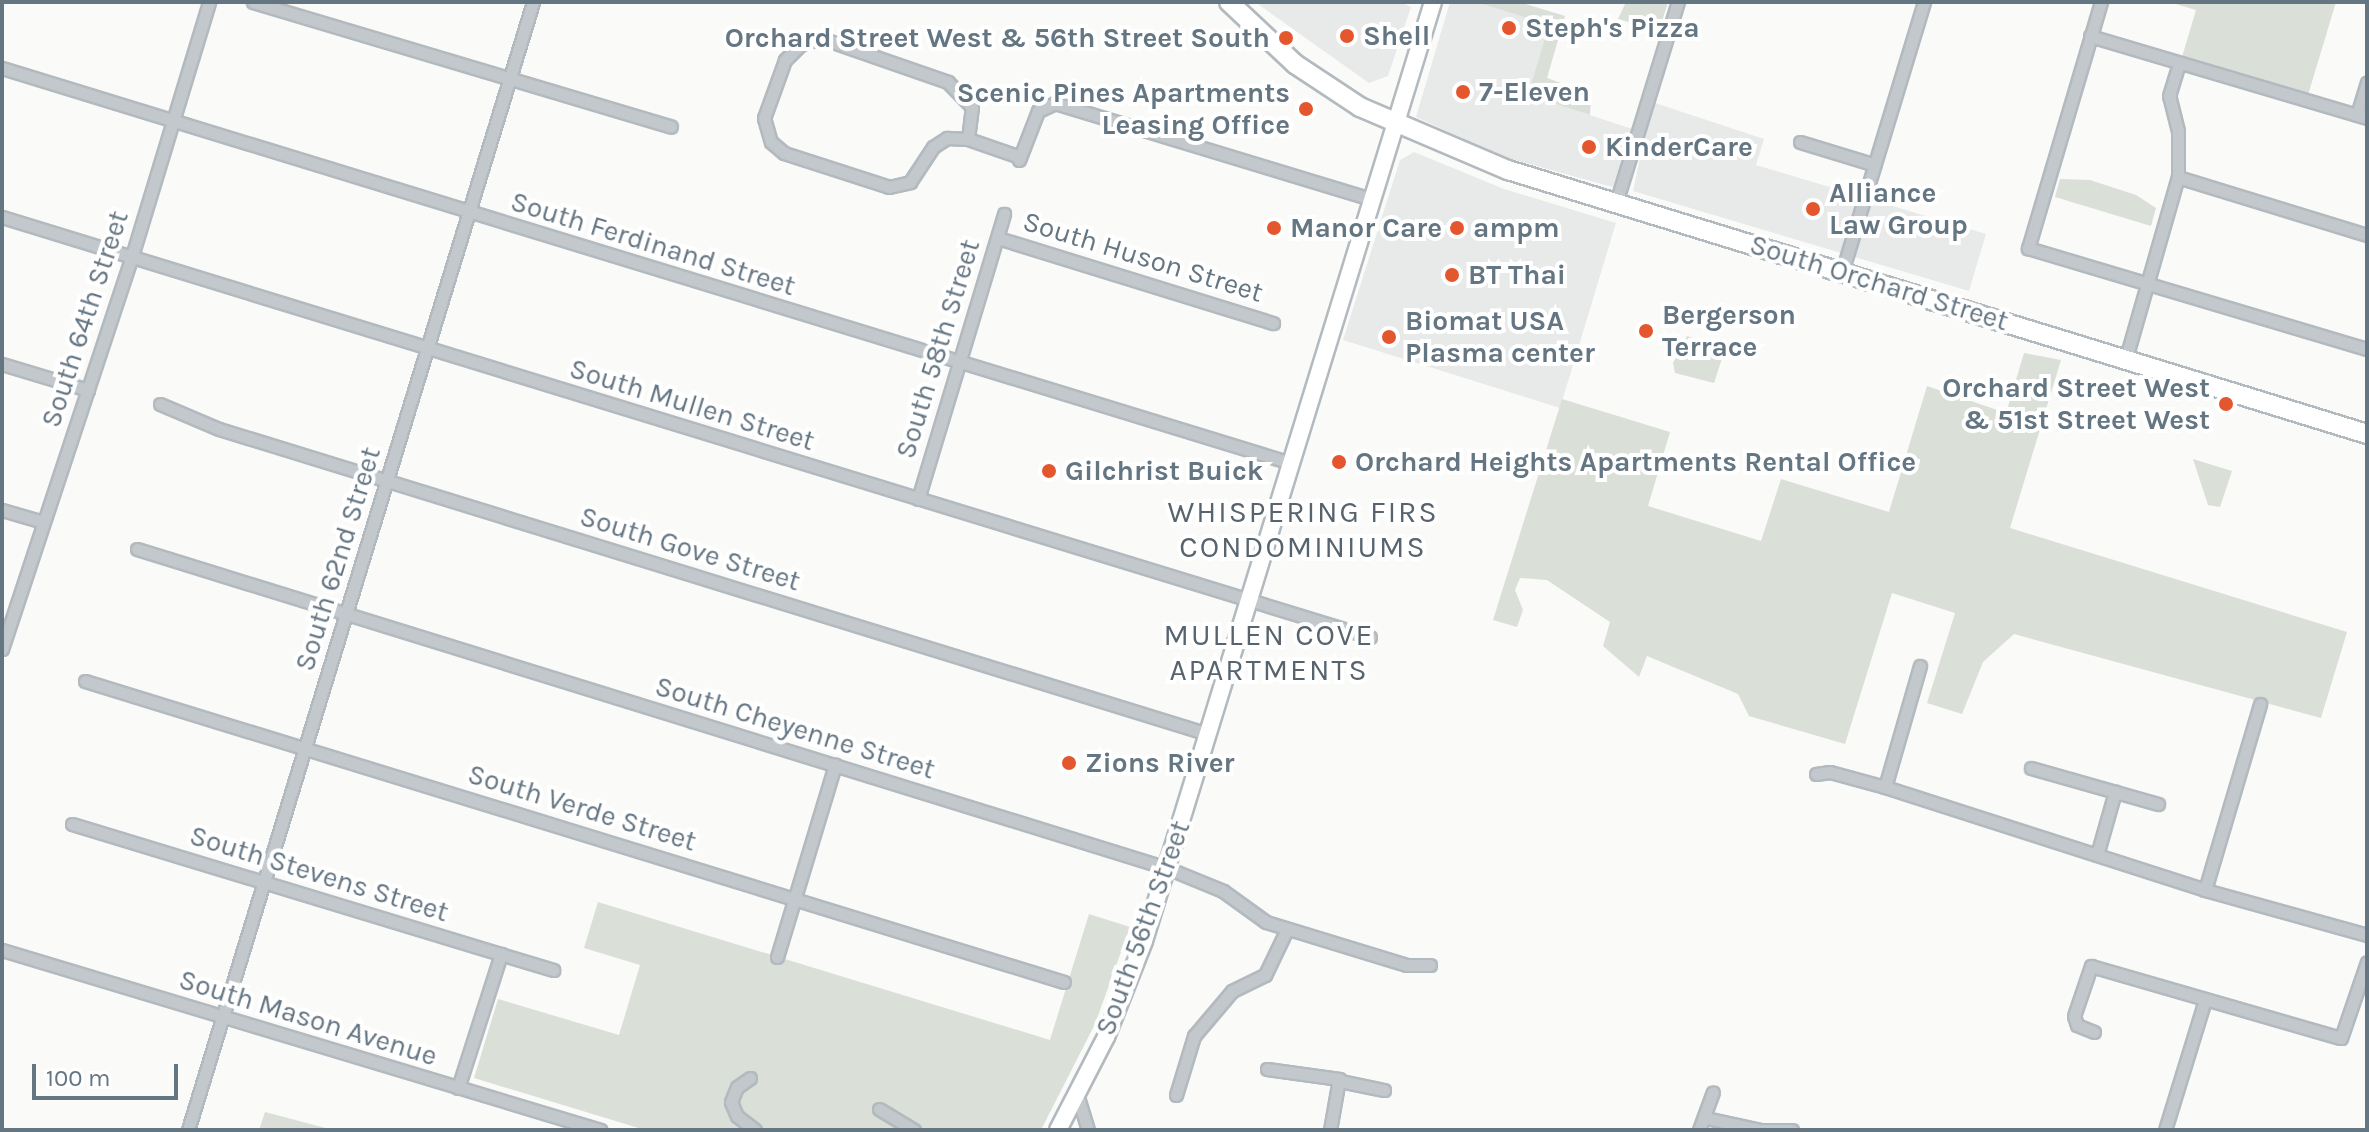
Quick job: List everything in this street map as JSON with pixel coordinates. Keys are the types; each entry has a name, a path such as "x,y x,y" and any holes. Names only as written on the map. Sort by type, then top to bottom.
{"main road":[{"name":"South Orchard Street","path":"1229,2 1295,64 1395,124 1508,170 2367,434"},
{"name":"South 56th Street","path":"1058,1130 1126,988 1167,868 1433,2"}],"street":[{"name":"South 64th Street","path":"2,649 132,256 209,2"},
{"path":"253,2 671,127"},
{"name":"South 62nd Street","path":"188,1130 533,2"},
{"path":"1616,203 1678,2"},
{"path":"1842,272 1924,2"},
{"path":"2101,2 2028,248 2367,349"},
{"path":"2090,36 2362,117 2367,82"},
{"path":"968,139 972,107 948,82 821,38 803,43 785,60 764,118 771,142 784,153 889,187 910,182 942,140 968,139 1019,158 1038,111 1049,103 1371,199"},
{"path":"2126,358 2178,177 2178,131 2169,96 2179,63"},
{"name":"South Ferdinand Street","path":"2,68 1291,463"},
{"path":"1800,142 1875,165"},
{"path":"2178,177 2367,235"},
{"name":"South 58th Street","path":"918,499 1004,214"},
{"name":"South Mullen Street","path":"2,217 1370,637"},
{"name":"South Huson Street","path":"998,238 1273,323"},
{"path":"2,364 88,390"},
{"name":"South Gove Street","path":"160,404 219,429 1208,734"},
{"path":"2,510 43,522"},
{"name":"South Cheyenne Street","path":"137,549 1167,868 1200,879 1260,919 1287,929 1407,965 1430,965"},
{"path":"1885,787 1920,666"},
{"name":"South Verde Street","path":"85,681 1064,982"},
{"path":"2205,890 2260,704"},
{"path":"777,957 835,765"},
{"path":"2031,768 2158,804"},
{"path":"1816,774 1830,772 1885,787 2205,890 2367,935"},
{"path":"2097,855 2115,792"},
{"name":"South Stevens Street","path":"72,824 553,970"},
{"path":"1176,1095 1194,1036 1228,994 1265,975 1287,929"},
{"name":"South Mason Avenue","path":"2,950 600,1130"},
{"path":"458,1088 501,954"},
{"path":"2094,1032 2074,1021 2091,966 2341,1038 2367,962"},
{"path":"2165,1130 2205,1000"},
{"path":"1267,1069 1384,1090"},
{"path":"750,1078 737,1087 731,1102 737,1116 755,1130"},
{"path":"1330,1130 1340,1081"},
{"path":"1699,1130 1706,1118 1713,1092"},
{"path":"1077,1094 1088,1130"},
{"path":"879,1109 914,1130"},
{"path":"1706,1118 1760,1130 1792,1130"}],"shaded area":[{"path":"1255,2 1400,2 1411,7 1388,76 1369,83"},
{"path":"1450,2 1476,2 1549,25 1529,95 1632,129 1616,188 1504,157 1416,117"},
{"path":"1476,2 1519,2 1565,16 1547,78 1591,94 1590,115 1528,95 1549,25"},
{"path":"1626,2 1668,2 1659,31 1618,19"},
{"path":"2169,2 2336,2 2308,95 2182,57 2196,10"},
{"path":"1652,102 1764,139 1756,165 1986,234 1969,291 1633,191"},
{"path":"1414,152 1504,189 1616,223 1560,408 1343,340 1400,160"},
{"path":"2060,179 2090,180 2136,195 2156,208 2151,226 2055,197"},
{"path":"1687,336 1725,349 1714,383 1675,373 1673,363"},
{"path":"2024,353 2061,360 2010,528 2347,632 2321,718 2014,634 1983,662 1962,714 1927,703 1955,613 1892,593 1845,744 1749,716 1738,694 1647,656 1639,677 1603,646 1610,622 1547,580 1520,578 1515,590 1523,610 1517,627 1493,620 1562,399 1670,432 1648,506 1761,541 1781,479 1889,512 1927,386 2006,413"},
{"path":"2193,459 2232,471 2220,507 2208,505"},
{"path":"598,902 1050,1040 1089,914 1130,927 1095,1024 1041,1130 645,1130 474,1078 498,999 619,1035 640,965 584,948"},
{"path":"265,1112 333,1130 259,1130"}],"place":[{"name":"Steph's Pizza","path":"1509,28"},
{"name":"Shell","path":"1347,36"},
{"name":"Orchard Street West & 56th Street South","path":"1286,38"},
{"name":"7-Eleven","path":"1463,92"},
{"name":"Scenic Pines Apartments Leasing Office","path":"1306,109"},
{"name":"KinderCare","path":"1589,147"},
{"name":"Alliance Law Group","path":"1813,209"},
{"name":"Manor Care","path":"1274,228"},
{"name":"ampm","path":"1457,228"},
{"name":"BT Thai","path":"1452,275"},
{"name":"Bergerson Terrace","path":"1646,331"},
{"name":"Biomat USA Plasma center","path":"1389,337"},
{"name":"Orchard Street West & 51st Street West","path":"2226,404"},
{"name":"Orchard Heights Apartments Rental Office","path":"1339,462"},
{"name":"Gilchrist Buick","path":"1049,471"},
{"name":"Zions River","path":"1069,763"}],"district":[{"name":"WHISPERING FIRS CONDOMINIUMS","path":"1303,529"},
{"name":"MULLEN COVE APARTMENTS","path":"1269,652"}]}
